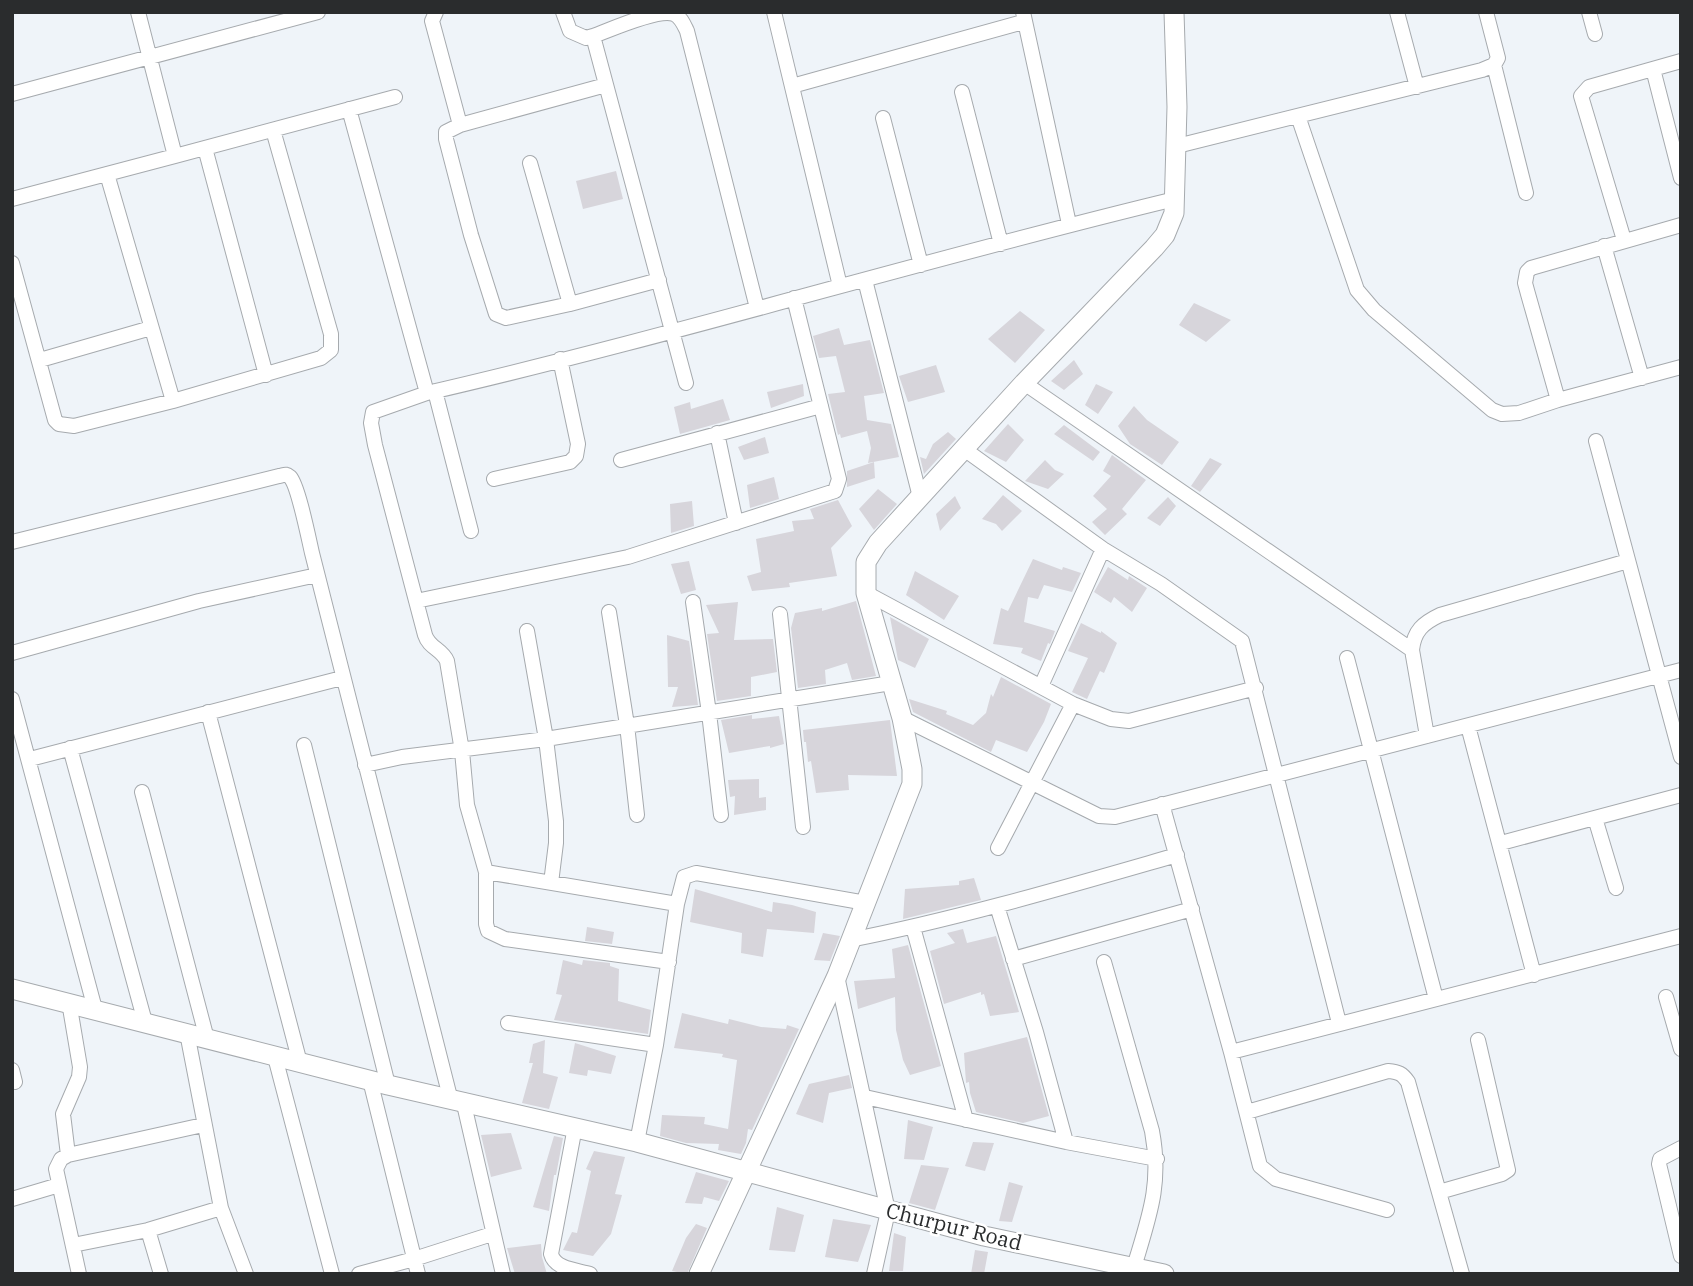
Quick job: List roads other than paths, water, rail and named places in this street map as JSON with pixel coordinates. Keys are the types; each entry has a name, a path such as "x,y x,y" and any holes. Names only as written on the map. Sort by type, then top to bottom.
{"street":[{"path":"138,12 175,156"},
{"path":"12,93 318,12"},
{"path":"436,12 432,21 460,125"},
{"path":"563,12 570,31 586,38 654,15 668,13 677,15 681,20 687,32 757,308"},
{"path":"774,12 840,286"},
{"path":"699,1274 837,976 912,784 912,769 902,718 866,593 864,571 870,554 1024,383 1165,235 1174,213 1175,200 1177,146 1174,12"},
{"path":"1397,12 1417,87"},
{"path":"1177,146 1417,87 1494,65 1498,58 1486,12"},
{"path":"1589,12 1595,34"},
{"path":"792,86 1023,17 1069,224"},
{"path":"593,36 686,383"},
{"path":"1624,240 1581,96 1589,88 1681,61"},
{"path":"1494,65 1526,193"},
{"path":"1653,69 1681,178"},
{"path":"606,85 460,125 446,132 471,235 496,314 506,318 659,280"},
{"path":"962,92 1001,244"},
{"path":"12,199 395,97"},
{"path":"349,109 471,531"},
{"path":"1298,116 1357,290 1368,304 1492,410 1511,415 1681,367"},
{"path":"883,118 921,265"},
{"path":"12,263 55,420 59,424 74,426 173,401 321,358 331,350 332,343 273,130"},
{"path":"205,148 266,375"},
{"path":"530,163 570,304"},
{"path":"107,174 173,401"},
{"path":"669,962 505,939 491,934 486,924 486,872 467,805 462,751 447,661 442,652 427,641 370,423 373,412 431,392 794,299 1069,224 1175,200"},
{"path":"1558,400 1525,276 1531,268 1681,225"},
{"path":"1604,246 1642,378"},
{"path":"865,279 920,496"},
{"path":"416,601 628,557 828,495 839,486 839,478 794,299"},
{"path":"40,360 151,328"},
{"path":"494,479 570,462 576,456 578,444 560,359"},
{"path":"1024,383 1412,650"},
{"path":"621,460 821,406"},
{"path":"717,433 736,523"},
{"path":"1596,441 1681,757"},
{"path":"964,449 1103,549 1161,584 1239,637 1245,647 1256,688 1339,1023"},
{"path":"12,542 285,474 289,477 295,487 342,678 502,1274"},
{"path":"1041,686 1103,549"},
{"path":"1427,736 1412,650 1413,637 1425,622 1440,615 1628,561"},
{"path":"12,653 199,601 317,575"},
{"path":"866,593 1073,704 1111,719 1129,722 1256,688"},
{"path":"693,602 720,815"},
{"path":"609,612 627,725 637,815"},
{"path":"780,614 803,827"},
{"path":"527,631 546,739 556,821 551,883"},
{"path":"1348,658 1436,999"},
{"path":"902,718 1104,817 1115,817 1681,670"},
{"path":"30,759 342,678"},
{"path":"365,765 402,757 546,739 891,683"},
{"path":"12,699 95,1009"},
{"path":"998,848 1073,704"},
{"path":"208,712 300,1063"},
{"path":"1468,726 1534,975"},
{"path":"303,745 379,1082 416,1267"},
{"path":"70,748 145,1022"},
{"path":"142,792 207,1039"},
{"path":"1501,843 1681,795"},
{"path":"1162,804 1260,1166 1276,1180 1387,1210"},
{"path":"1595,818 1616,888"},
{"path":"850,940 997,906 1177,855"},
{"path":"486,872 677,904"},
{"path":"637,1142 656,1045 677,904 684,877 691,873 866,903"},
{"path":"997,906 1066,1142"},
{"path":"1013,959 1192,909"},
{"path":"913,927 966,1120"},
{"path":"1231,1052 1681,936"},
{"path":"1104,962 1152,1132 1157,1159 1154,1198 1134,1267"},
{"path":"837,976 888,1211 874,1274"},
{"name":"Churpur Road","path":"12,989 187,1032 275,1057 637,1142 984,1236 1164,1274"},
{"path":"1666,997 1681,1049"},
{"path":"68,1155 64,1114 79,1077 80,1067 69,1002"},
{"path":"508,1023 656,1045"},
{"path":"187,1032 221,1208 246,1274"},
{"path":"1439,1192 1508,1170 1478,1040"},
{"path":"275,1057 332,1274"},
{"path":"1247,1112 1388,1071 1399,1072 1408,1082 1462,1274"},
{"path":"864,1097 1066,1142 1157,1159"},
{"path":"79,1274 56,1169 61,1159 68,1155 203,1125"},
{"path":"575,1127 551,1254 558,1265 590,1274"},
{"path":"1681,1148 1664,1155 1659,1164 1681,1256"},
{"path":"12,1199 59,1185"},
{"path":"73,1245 148,1230 221,1208"},
{"path":"148,1230 161,1274"},
{"path":"359,1274 416,1267 492,1234"}]}
